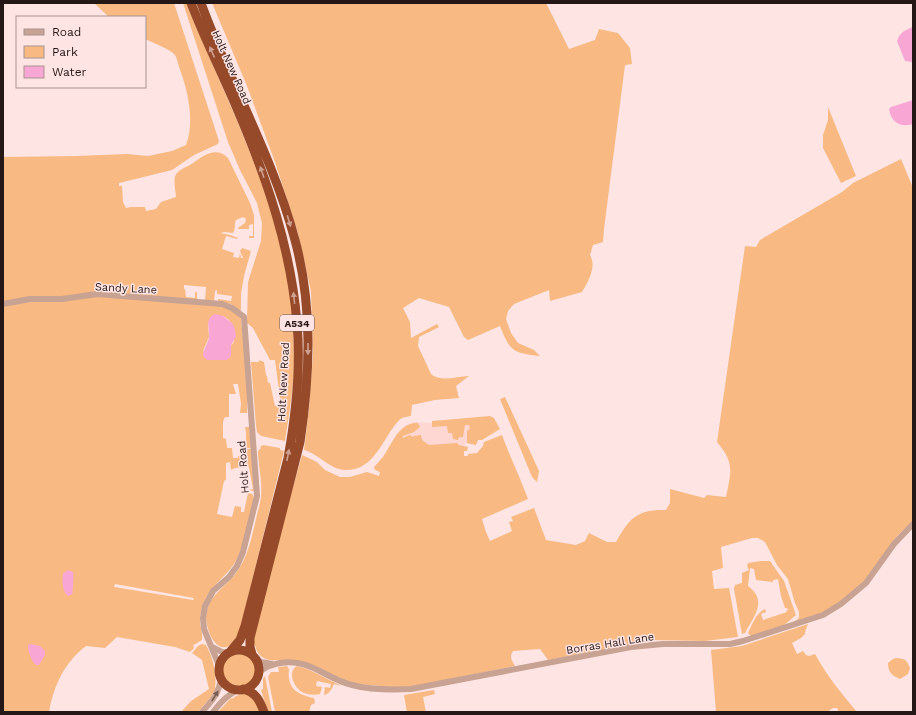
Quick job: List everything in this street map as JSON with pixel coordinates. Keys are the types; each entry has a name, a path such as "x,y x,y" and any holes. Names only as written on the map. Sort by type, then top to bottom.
{"highway":[{"name":"Holt New Road","path":"191,3 238,111 270,193 288,255 297,324 298,361 296,391 292,435 288,458 245,626 240,640 230,652"},
{"name":"Holt New Road","path":"201,3 278,187 295,241 302,275 306,306 308,369 305,411 300,442 250,638 250,646 254,656"},
{"path":"241,650 254,656 258,664 258,675 263,708 254,694 242,689 228,686 220,672 224,658 230,652 241,650"},
{"path":"242,689 254,683 258,675"}],"street":[{"name":"Sandy Lane","path":"3,304 30,299 62,299 97,294 222,304 232,308 244,317"},
{"name":"Holt Road","path":"220,672 212,647 207,640 204,629 203,618 205,606 213,591 229,577 237,566 243,552 257,496 244,317"},
{"name":"Borras Hall Lane","path":"254,656 262,662 274,664 291,662 304,664 337,680 353,685 379,689 411,689 631,647 663,644 730,644 823,615 841,604 866,583 894,544 913,524"},
{"path":"212,647 222,652 230,652"},
{"name":"Borras Hall Lane","path":"258,675 265,668 274,664"},
{"path":"202,712 219,690 220,672"},
{"path":"213,712 226,697 235,691 242,689"}],"shaded area":[{"path":"473,420 475,444 465,443 465,446 441,445 396,462 383,457 398,432 413,422 432,423"}],"green space":[{"path":"94,3 174,3 219,141 218,144 194,155 172,170 119,183 119,186 122,186 123,202 126,208 145,207 146,211 156,209 161,202 176,197 175,178 178,172 204,156 213,152 218,152 228,158 250,203 254,215 254,238 249,238 249,236 253,236 253,224 249,225 249,229 238,229 245,223 246,219 243,217 236,220 233,233 220,233 238,238 226,236 222,249 234,253 233,257 239,258 240,253 241,258 243,258 240,251 242,248 251,251 244,276 240,311 231,304 218,302 218,299 231,301 232,296 217,294 217,290 215,291 214,302 205,301 206,287 184,285 186,297 195,298 195,292 197,292 197,298 199,300 227,308 241,319 247,378 247,413 240,413 241,404 238,384 233,384 236,394 229,394 229,417 225,417 223,422 223,438 226,439 227,448 232,448 233,458 238,458 238,456 243,455 242,452 240,452 240,447 246,446 245,427 249,427 251,448 247,449 251,449 255,489 253,491 249,490 253,489 249,467 235,468 231,470 230,462 226,463 226,480 224,481 217,514 232,517 235,506 241,507 241,512 244,512 248,493 252,494 254,497 246,532 241,550 234,564 207,596 200,615 202,640 194,645 193,644 194,648 190,652 175,647 117,637 105,648 86,646 78,653 61,675 49,712 3,712 3,157 127,154 148,156 172,151 186,145 190,126 188,96 177,59 173,53 146,39 146,16 108,16","holes":["223,316 229,320 234,342 230,349 203,351 209,337 208,324","115,584 194,598 193,600 114,587"]},
{"path":"183,3 187,3 254,162 274,221 285,265 291,306 294,370 285,441 261,436 257,432 256,425 251,362 259,362 259,360 264,362 268,383 270,383 275,406 281,406 275,360 270,360 253,328 247,323 248,282 261,241 262,223 257,203 228,142"},
{"path":"212,3 546,3 569,49 595,40 599,29 618,33 630,48 632,64 625,65 603,242 593,245 590,255 593,264 591,274 582,292 550,301 549,290 514,304 508,311 506,319 511,333 518,343 534,350 540,356 524,354 514,350 507,341 500,326 468,340 464,337 449,307 419,298 403,308 410,322 411,338 437,324 439,327 419,337 418,346 431,374 435,377 444,379 469,376 456,386 459,398 435,400 412,405 411,416 402,418 398,421 377,452 361,467 345,470 339,469 304,450 313,355 311,291 298,233 275,162 247,86"},
{"path":"828,107 856,176 841,183 823,148 823,135 828,120"},
{"path":"901,159 913,188 913,521 898,535 862,584 836,605 821,613 794,622 799,618 799,612 788,579 777,565 765,542 758,538 752,538 721,547 723,568 712,571 714,589 729,588 738,637 705,641 653,640 548,660 540,649 513,651 511,657 515,666 410,687 348,683 320,668 277,660 269,660 260,655 253,644 253,640 278,540 302,455 317,462 325,470 340,477 350,477 367,472 379,476 380,472 375,470 374,467 383,457 401,430 411,424 418,423 420,427 414,432 403,436 403,438 410,435 413,437 421,435 422,440 429,445 457,443 468,447 467,451 464,451 464,456 477,453 483,446 484,442 502,435 528,499 482,519 490,541 512,531 509,522 513,521 511,517 534,508 546,540 576,545 585,541 589,533 607,542 616,542 630,521 641,513 666,510 670,503 670,489 704,498 707,495 726,497 730,468 727,456 717,442 745,246 756,247 760,240 842,192 853,183"},
{"path":"505,397 539,471 537,482 532,477 500,399"},
{"path":"490,416 494,418 500,429 482,440 478,440 476,445 467,443 467,431 470,429 469,425 465,425 463,437 459,437 458,440 453,439 452,433 448,433 447,426 432,427 432,421"},
{"path":"263,445 280,448 280,450 284,451 241,626 233,642 229,646 219,646 215,643 207,627 207,610 213,598 241,566 248,550 261,496 258,452 261,448 260,447"},
{"path":"770,561 784,581 796,615 783,626 751,636 748,633 759,613 765,609 766,612 761,614 763,620 787,612 786,611 788,610 785,608 781,596 778,579 773,580 773,582 756,580 754,569 750,568 748,586 757,597 758,603 752,621 745,633 742,634 734,589 735,585 742,583 742,573 749,570 747,566 748,563"},
{"path":"808,624 805,634 792,643 797,654 803,651 809,656 815,654 829,677 857,712 839,712 837,708 833,708 827,712 716,712 711,650 742,646"},
{"path":"202,644 206,645 211,655 215,671 216,688 198,712 181,712 191,701 209,689 202,660 192,653"},
{"path":"239,652 251,657 256,669 251,681 239,686 227,681 222,669 227,657"},
{"path":"896,658 905,660 910,668 908,674 900,679 891,673 888,666 888,663"},
{"path":"287,666 289,669 291,685 294,689 302,694 314,698 315,703 311,705 309,712 275,712 268,677 271,672 279,672 278,667"},
{"path":"297,666 314,672 342,686 334,684 330,691 324,695 325,687 330,688 331,684 317,681 316,686 322,687 320,694 312,695 304,693 295,685 293,681 292,672"},
{"path":"265,676 272,712 268,712 261,690 263,689 263,679"},
{"path":"434,690 435,694 423,697 426,712 407,712 404,695"},
{"path":"245,693 253,697 261,712 218,712 231,698 232,699"}],"water":[{"path":"913,27 913,62 905,61 897,41 903,32"},
{"path":"913,100 913,124 904,125 894,121 889,109"},
{"path":"215,314 223,316 233,324 235,330 236,337 231,345 231,356 227,360 207,360 203,356 209,337 208,324 210,318"},
{"path":"68,570 73,572 73,587 72,594 68,596 63,586 63,574"},
{"path":"30,644 40,646 45,651 45,655 39,665 36,665 31,658 28,647"}]}
